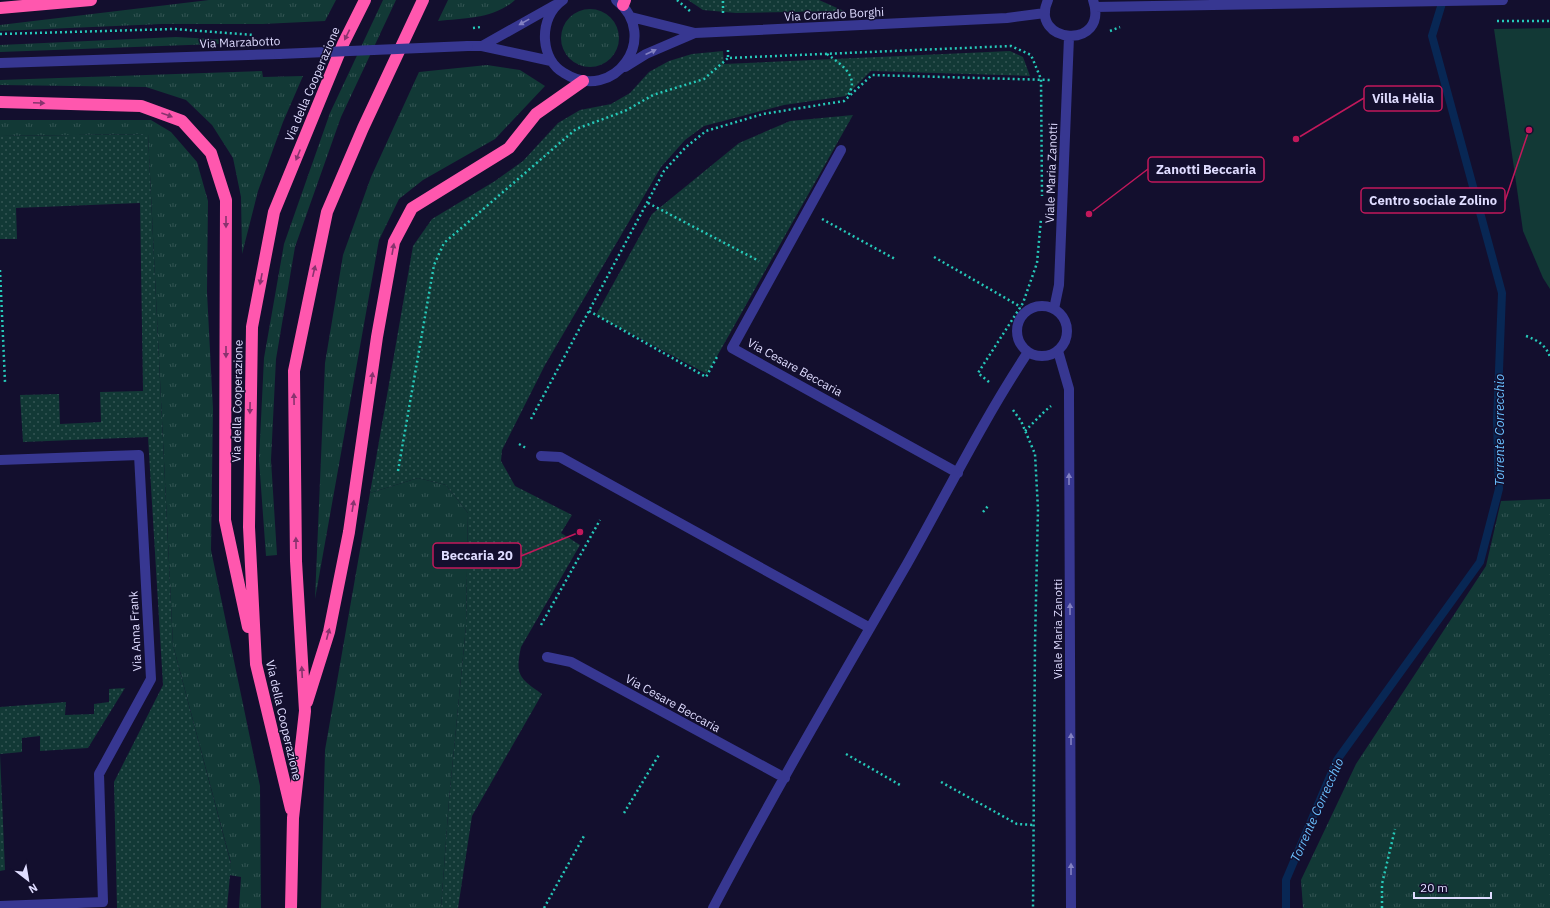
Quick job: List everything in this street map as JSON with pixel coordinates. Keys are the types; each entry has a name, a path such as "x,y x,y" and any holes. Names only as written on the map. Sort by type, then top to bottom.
{"highway":[{"path":"0,8 91,0"},
{"name":"Via della Cooperazione","path":"293,818 256,664 248,527 252,327 274,212 343,44 365,0"},
{"name":"Via della Cooperazione","path":"291,908 293,818 305,711 296,561 294,371 328,212 423,0"},
{"path":"305,711 329,632 349,532 377,337 394,242 412,208 509,148 536,114 583,81"},
{"path":"0,102 141,106 182,121 210,153 226,200 225,520 256,664"}],"street":[{"path":"1048,0 1045,13 1047,22 1052,29 1069,37 1085,32 1092,26 1094,4 1503,0"},
{"path":"561,2 549,16 544,31 545,47 551,61 560,71 571,78 583,81"},
{"name":"Via Marzabotto","path":"482,46 561,2"},
{"path":"618,72 628,61 634,47 635,32 631,17 622,2"},
{"name":"Via Corrado Borghi","path":"631,17 696,33 999,18 1045,13"},
{"name":"Via Corrado Borghi","path":"583,81 601,80 618,72 646,54 696,33"},
{"name":"Viale Maria Zanotti","path":"1054,309 1059,285 1069,37"},
{"name":"Via Marzabotto","path":"0,63 468,46 482,46 551,61"},
{"name":"Via Cesare Beccaria","path":"842,150 732,348 958,473"},
{"path":"1038,306 1054,309 1061,314 1067,327 1067,336 1058,351 1048,356 1038,356 1028,352 1018,340 1016,332 1019,320 1026,311 1038,306"},
{"name":"Viale Maria Zanotti","path":"1058,351 1069,394 1072,908"},
{"path":"712,908 958,473 1001,393 1028,352"},
{"name":"Via Anna Frank","path":"0,460 139,455 151,679 99,774 103,902 0,906"},
{"path":"541,456 560,457 870,628"},
{"name":"Via Cesare Beccaria","path":"547,657 571,662 785,778"}],"path":[{"path":"723,0 723,19"},
{"path":"1493,20 1550,21"},
{"path":"0,34 174,29 257,35"},
{"path":"1011,46 1031,55 1041,79 1042,198"},
{"path":"827,54 844,67 852,78 852,88 844,101"},
{"path":"398,471 434,265 444,243 576,129 624,111 653,95 704,79 728,58"},
{"path":"531,419 664,172 686,147 706,131 763,114 844,101 872,75 1041,79"},
{"path":"648,203 775,270"},
{"path":"808,211 896,260"},
{"path":"1033,908 1038,509 1035,454 1021,421 1001,393 978,373 1021,307 1037,262 1042,213"},
{"path":"934,257 1021,307"},
{"path":"0,270 5,382"},
{"path":"589,311 706,377"},
{"path":"1526,336 1539,341 1550,357"},
{"path":"1025,431 1045,411 1054,405"},
{"path":"983,512 988,506"},
{"path":"541,624 600,520"},
{"path":"624,813 660,753"},
{"path":"846,754 900,785"},
{"path":"941,782 1017,824 1034,825"},
{"path":"1382,908 1382,884 1395,829"},
{"path":"544,908 585,834"}],"green space":[{"path":"209,0 336,0 325,21 263,24 162,24 0,31 0,25"},
{"path":"383,0 396,0 341,117 295,247 276,359 271,460 277,555 266,556 259,460 264,358 284,244 330,113"},
{"path":"448,0 515,0 498,11 489,14 469,18 438,21"},
{"path":"688,0 819,0 844,11 736,13 703,10"},
{"path":"590,9 606,14 614,22 619,38 614,54 606,62 590,67 574,62 566,54 561,38 566,22 574,14"},
{"path":"1550,28 1550,289 1543,278 1523,231 1494,29"},
{"path":"176,37 270,42 0,52 0,45"},
{"path":"723,51 724,64 1010,51 1023,57 1030,76 871,71 846,96 784,105 704,126 685,140 661,167 545,365 502,450 501,461 515,486 572,515 561,533 580,545 521,647 519,656 519,670 521,675 528,684 542,694 472,816 458,908 441,908 449,800 466,626 468,513 446,485 418,478 370,493 413,246 432,219 495,181 523,161 558,123 580,110 611,104 630,93 649,72 669,61 692,54"},
{"path":"487,65 520,70 545,86 495,139 423,180 399,199 379,240 315,599 325,363 343,255 371,177 419,72"},
{"path":"262,71 263,77 303,76 283,122 258,191 242,254 241,197 233,158 212,125 186,100 146,87 0,85 0,80"},
{"path":"853,115 707,374 596,315 652,214 739,143 790,121"},
{"path":"0,120 151,120 171,132 197,162 208,201 207,292 213,409 211,550 260,786 261,908 239,908 241,877 229,875 231,863 173,645 148,134 0,136"},
{"path":"148,134 173,645 231,864 227,908 117,908 114,782 163,685 148,437 23,442 20,395 59,394 60,424 101,422 100,392 143,391 140,203 16,208 17,239 0,239 0,136"},
{"path":"418,478 446,485 468,513 466,626 449,800 441,908 321,908 325,750 370,493"},
{"path":"1550,499 1550,908 1303,908 1301,880 1356,764 1486,566 1501,501"},
{"path":"125,688 88,748 40,751 40,736 22,738 22,752 0,754 0,707 66,702 65,715 94,714 94,704 109,702 109,689"},
{"path":"0,754 5,870 0,871"}],"waterway":[{"name":"Torrente Correcchio","path":"1286,908 1286,880 1337,760 1480,562 1499,489 1497,422 1502,293 1432,36 1443,0"}],"place":[{"name":"Centro sociale Zolino","path":"1529,130"},
{"name":"Villa Hèlia","path":"1296,139"},
{"name":"Zanotti Beccaria","path":"1089,214"},
{"name":"Beccaria 20","path":"580,532"}]}
